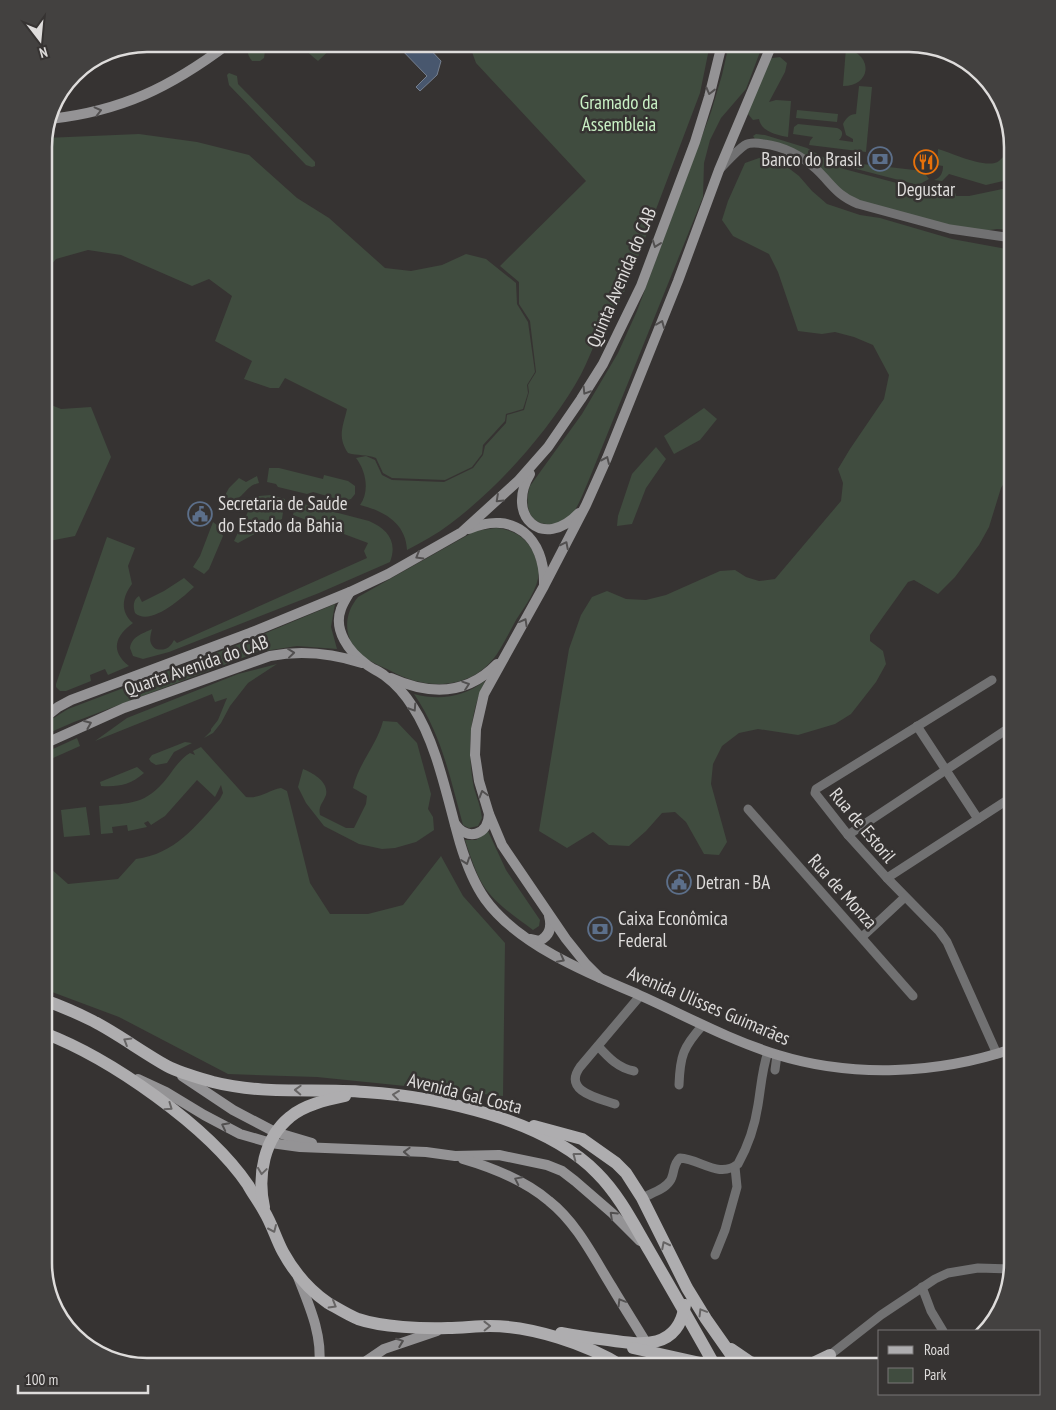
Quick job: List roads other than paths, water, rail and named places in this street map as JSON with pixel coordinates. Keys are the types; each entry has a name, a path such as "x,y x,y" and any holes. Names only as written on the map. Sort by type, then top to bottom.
{"main road":[{"path":"58,118 86,114 138,98 185,74 216,52"},
{"name":"Quinta Avenida do CAB","path":"350,592 388,574 462,532 518,481 538,460 566,424 603,364 641,286 695,142 720,53"},
{"path":"385,676 423,689 453,688 472,683 482,677 503,658 544,586 586,505 620,428 719,170 768,53"},
{"path":"538,460 527,479 522,494 521,503 528,520 543,529 561,527 569,522 586,505"},
{"path":"462,532 479,525 502,522 514,526 525,533 535,543 540,554 543,565 544,586"},
{"path":"350,592 340,610 341,634 349,649 365,664"},
{"name":"Quarta Avenida do CAB","path":"53,711 71,700 250,633 350,592"},
{"name":"Quarta Avenida do CAB","path":"53,740 124,708 270,656 316,652 347,658 365,664"},
{"name":"Avenida Ulisses Guimarães","path":"503,658 484,694 475,742 477,768 489,814 502,845 548,913 586,964 600,978"},
{"name":"Avenida Ulisses Guimarães","path":"365,664 385,676 413,707 425,730 468,868 483,896 496,911 524,936 565,961 703,1025 772,1053 814,1064 834,1067 890,1069 944,1066 1004,1052"},
{"path":"454,821 462,831 468,834 475,834 481,832 486,827 489,814"},
{"path":"524,936 533,941 539,941 548,935 551,925 548,913"},
{"name":"Avenida Gal Costa","path":"53,1003 94,1021 169,1067 213,1082 239,1087 364,1092 428,1099 512,1121 562,1146 597,1173 614,1192 684,1310 710,1358"},
{"path":"53,1037 166,1092 204,1116 240,1134 273,1137 328,1148 426,1152 455,1156 499,1155 547,1165 562,1172 612,1214 648,1249"},
{"path":"169,1067 273,1137"},
{"path":"115,1068 178,1113 225,1158 246,1183 265,1212 283,1252 296,1274 317,1330 319,1358"},
{"path":"265,1212 260,1183 262,1164 273,1137 290,1116 328,1100 364,1092"},
{"path":"512,1121 582,1139 616,1163 626,1173 642,1198 687,1288 733,1358"},
{"path":"455,1156 500,1171 526,1184 550,1202 569,1221 592,1254 655,1358"},
{"path":"296,1274 327,1302 358,1319 411,1327 490,1326 527,1329 617,1341 681,1358"},
{"path":"649,1348 668,1337 680,1321 684,1310 687,1288"},
{"path":"371,1358 384,1349 446,1328"},
{"path":"527,1329 583,1347 606,1358"},
{"path":"718,1336 738,1355 744,1358"},
{"path":"822,1358 830,1354"}],"street":[{"path":"719,170 746,145 758,143 769,145 792,153 816,168 846,199 858,204 950,228 1004,237"},
{"name":"Rua de Estoril","path":"992,680 816,788 816,795 848,835 939,931 947,942 997,1054"},
{"path":"917,726 978,819"},
{"path":"848,835 1004,731"},
{"path":"887,878 1004,802"},
{"name":"Rua de Monza","path":"748,809 913,996"},
{"path":"862,937 905,897"},
{"path":"614,1104 582,1091 575,1082 576,1073 640,996"},
{"path":"679,1085 680,1068 685,1048 703,1025"},
{"path":"598,1046 615,1064 634,1071"},
{"path":"772,1053 775,1070"},
{"path":"715,1255 725,1230 737,1187 735,1167 741,1158 754,1122 762,1072 772,1053"},
{"path":"642,1198 662,1189 671,1180 673,1170 680,1158 717,1170 735,1167"},
{"path":"830,1354 881,1315 935,1279 960,1270 1003,1269"},
{"path":"922,1287 931,1311 942,1330"}],"water":[{"path":"404,52 433,52 441,61 437,75 420,91 416,87 427,76"}],"place":[{"name":"Banco do Brasil","path":"880,159"},
{"name":"Degustar","path":"926,162"},
{"name":"Secretaria de Saúde do Estado da Bahia","path":"200,514"},
{"name":"Detran - BA","path":"679,882"},
{"name":"Caixa Econômica Federal","path":"600,929"}],"park label":[{"name":"Gramado da Assembleia","path":"619,113"}]}
